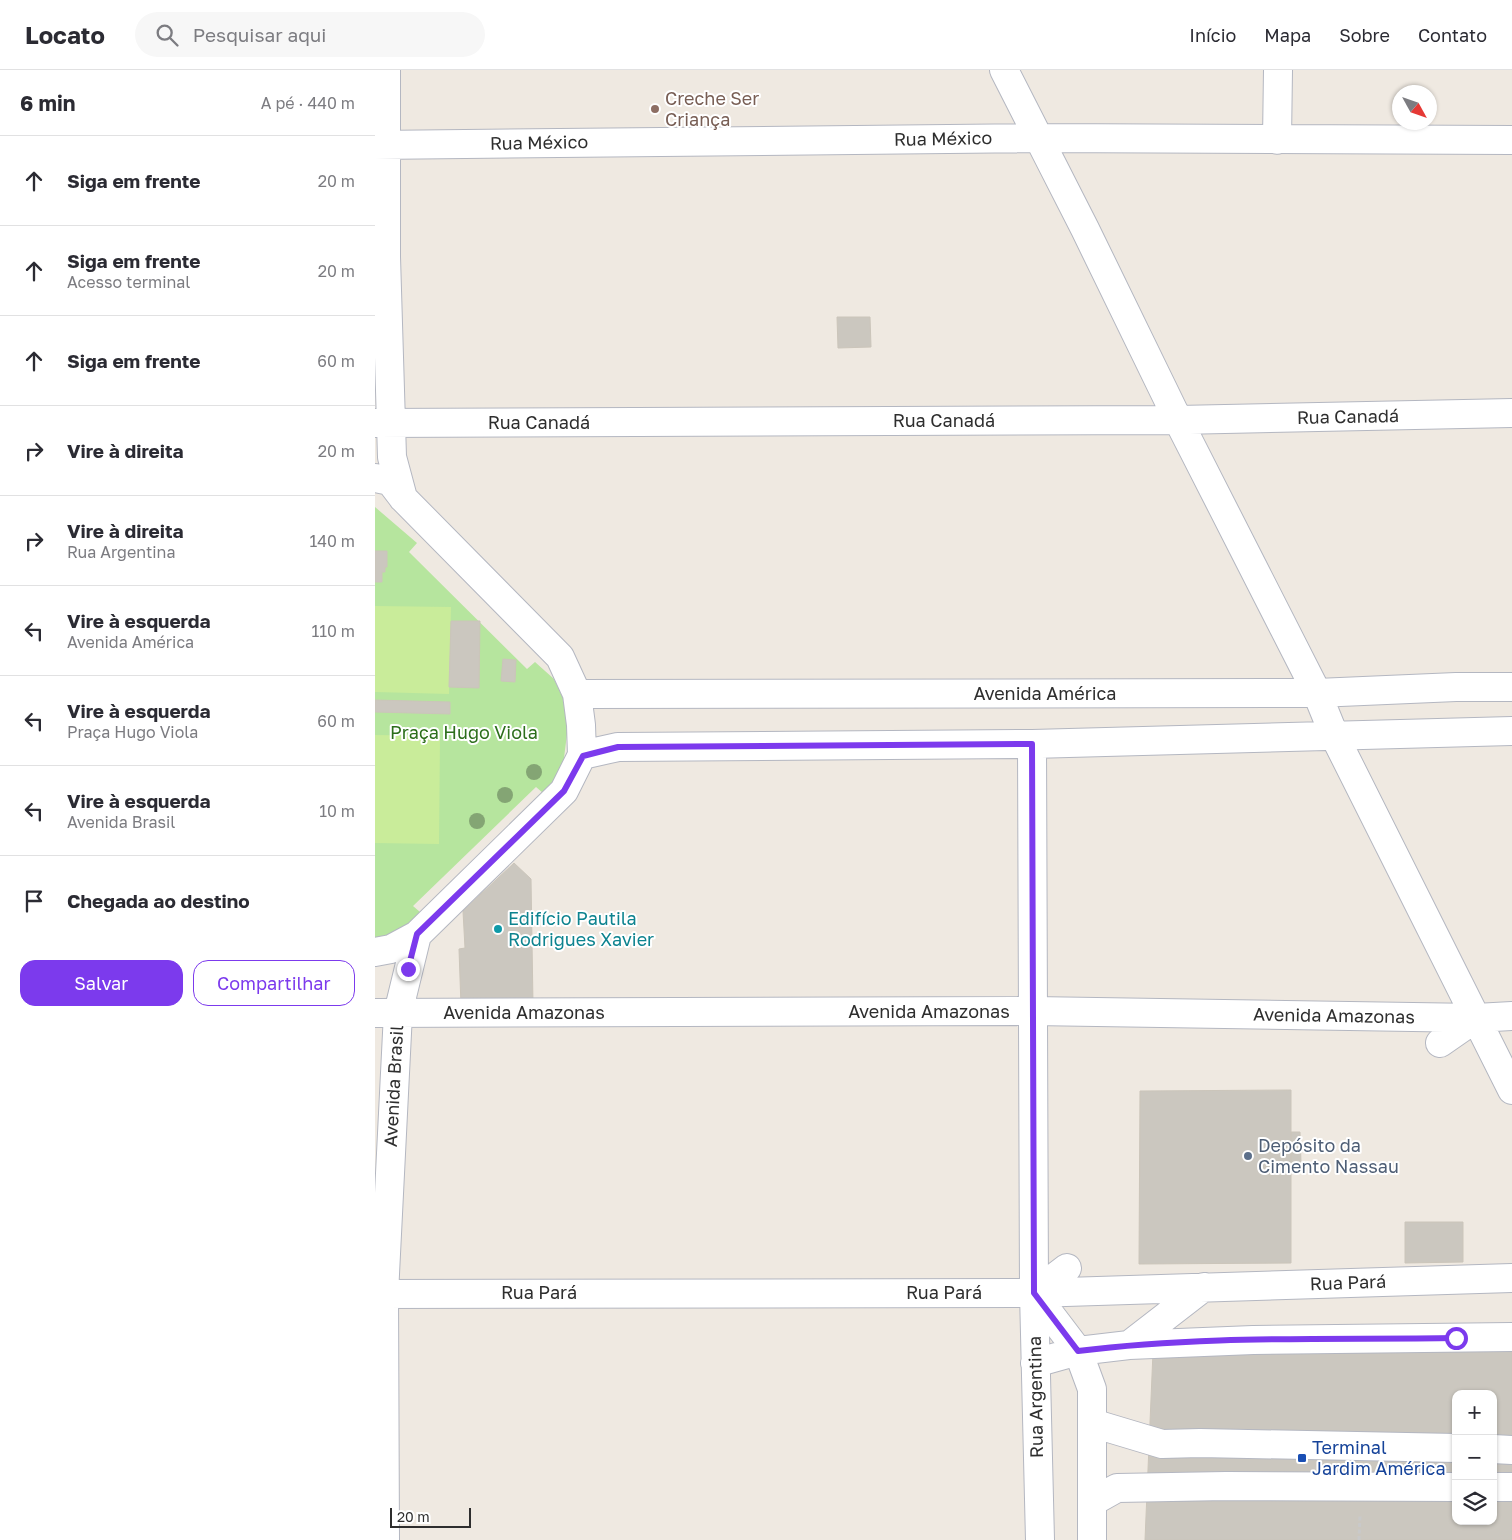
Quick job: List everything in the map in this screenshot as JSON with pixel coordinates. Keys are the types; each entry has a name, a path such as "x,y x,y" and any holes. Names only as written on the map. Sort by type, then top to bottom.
{"street":[{"path":"386,70 381,145 386,257 383,423 403,498"},
{"path":"1004,70 1085,229 1178,420 1317,693 1334,735 1512,1090"},
{"path":"1277,140 1278,70"},
{"name":"Rua México","path":"381,145 1037,138 1512,140"},
{"name":"Rua Canadá","path":"383,423 1178,420 1512,413"},
{"path":"375,478 390,481 403,498 560,657 577,694 583,756 564,791 417,934 391,949 375,952"},
{"name":"Avenida América","path":"577,694 1317,693 1456,686 1512,687"},
{"path":"583,756 618,747 1032,744 1512,732"},
{"name":"Rua Argentina","path":"1032,744 1034,1293 1040,1540"},
{"name":"Avenida Brasil","path":"385,1540 379,1294 386,1013 417,934"},
{"name":"Avenida Amazonas","path":"386,1013 1033,1012 1476,1018 1512,1016"},
{"path":"1441,1043 1476,1018"},
{"path":"1067,1268 1034,1293 1078,1351 1092,1388 1092,1540"},
{"name":"Rua Pará","path":"379,1294 1034,1293 1512,1278"},
{"path":"1129,1344 1204,1287"},
{"path":"1035,1364 1078,1351 1129,1344 1512,1337"},
{"path":"1092,1423 1162,1444 1209,1443 1452,1448"},
{"path":"1497,1450 1512,1450"},
{"path":"1093,1502 1117,1488 1226,1486 1452,1487"},
{"path":"1497,1487 1512,1487"}],"green space":[{"name":"Praça Hugo Viola","path":"375,507 417,543 409,552 527,669 535,662 554,679 563,698 568,726 563,766 560,773 543,793 536,787 413,906 420,912 402,931 375,945"},
{"path":"375,606 451,607 449,694 375,692"},
{"path":"375,735 440,736 439,844 375,843"}],"building":[{"path":"837,317 870,317 871,347 838,348"},
{"path":"375,551 387,551 387,567 385,567 385,572 382,572 382,582 375,582"},
{"path":"451,621 480,621 479,688 449,687"},
{"path":"503,659 516,660 515,682 501,681"},
{"path":"375,700 450,702 450,714 375,712"},
{"name":"Edifício Pautila Rodrigues Xavier","path":"514,863 531,879 533,1005 461,1006 459,949 465,948 463,911"},
{"path":"1291,1090 1291,1263 1139,1264 1140,1091"},
{"path":"1291,1132 1300,1132 1301,1163 1291,1163"},
{"path":"1405,1222 1463,1222 1463,1262 1405,1263"},
{"name":"Terminal Jardim América","path":"1512,1351 1512,1540 1145,1540 1153,1352"}],"place":[{"name":"Creche Ser Criança","path":"655,109"},
{"name":"Edifício Pautila Rodrigues Xavier","path":"498,929"},
{"name":"Depósito da Cimento Nassau","path":"1248,1156"},
{"name":"Terminal Jardim América","path":"1302,1458"}],"route":[{"path":"408,969 417,934 564,791 583,756 618,747 1032,744 1034,1293 1078,1351 1129,1344 1253,1340 1456,1338"}]}
